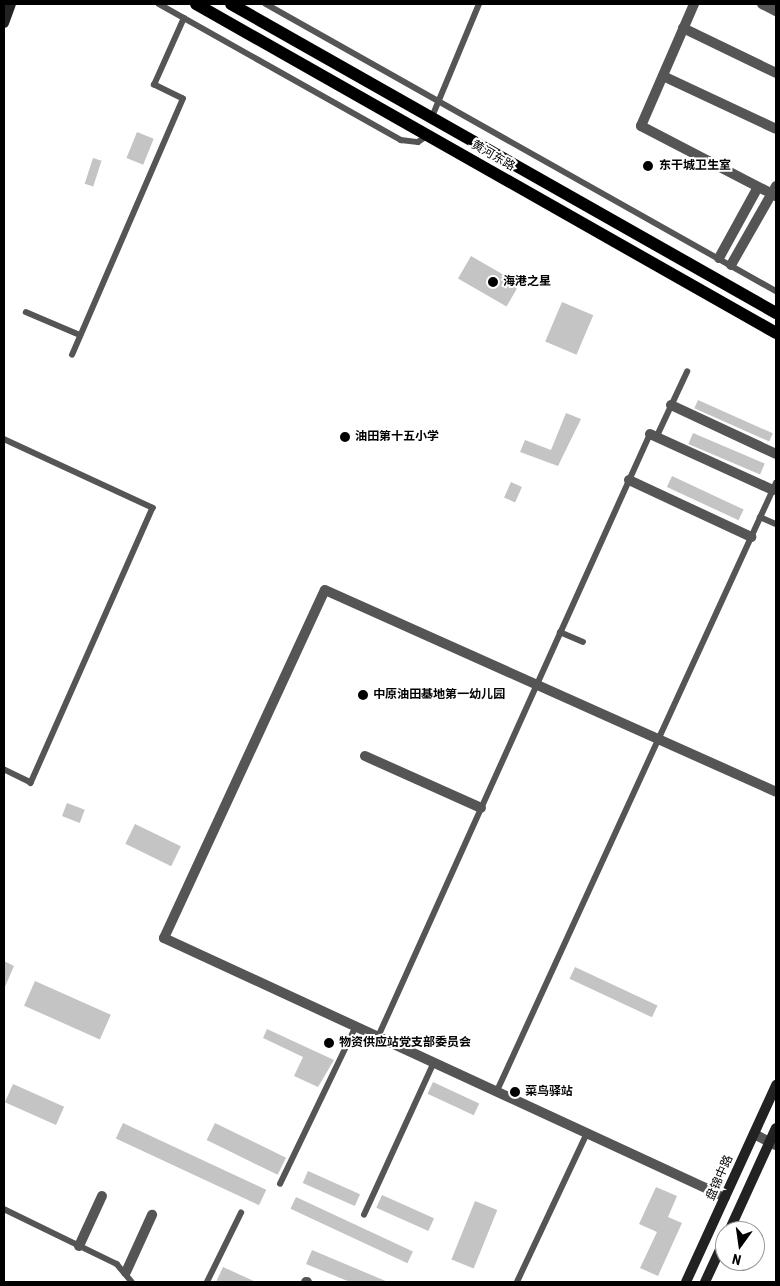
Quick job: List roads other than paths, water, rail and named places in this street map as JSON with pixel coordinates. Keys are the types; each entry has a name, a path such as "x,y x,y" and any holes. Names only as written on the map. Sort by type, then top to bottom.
{"main road":[{"path":"4,23 12,4"},
{"name":"黄河东路","path":"196,4 776,333"},
{"name":"黄河东路","path":"231,4 776,313"},
{"name":"盘锦中路","path":"686,1282 776,1085"},
{"path":"734,1221 773,1143 776,1128"},
{"path":"705,1282 715,1260"}],"street":[{"path":"694,4 641,126 758,187 775,192 731,265"},
{"path":"762,4 776,11"},
{"path":"683,28 776,73"},
{"path":"663,76 776,129"},
{"path":"719,258 758,187"},
{"path":"671,406 776,454"},
{"path":"653,435 775,486"},
{"path":"629,480 751,537"},
{"path":"726,1197 164,938 321,593 336,592 538,682 776,792"},
{"path":"364,756 481,808"},
{"path":"754,1134 773,1143"},
{"path":"79,1246 102,1196"},
{"path":"126,1272 152,1214"}],"lane":[{"path":"159,4 402,140 418,142 429,135"},
{"path":"266,4 776,291"},
{"path":"432,117 479,4"},
{"path":"72,355 183,99 154,85 184,18"},
{"path":"26,312 80,336"},
{"path":"378,1037 629,480 671,406 687,372"},
{"path":"4,439 152,508 31,783 4,770"},
{"path":"497,1091 775,486"},
{"path":"760,517 776,524"},
{"path":"560,632 583,642"},
{"path":"280,1184 356,1026"},
{"path":"364,1215 434,1062"},
{"path":"517,1282 587,1133"},
{"path":"4,1210 79,1246 126,1272 132,1282"},
{"path":"207,1282 241,1213"}],"place":[{"name":"东干城卫生室","path":"648,166"},
{"name":"海港之星","path":"493,282"},
{"name":"油田第十五小学","path":"345,437"},
{"name":"中原油田基地第一幼儿园","path":"363,695"},
{"name":"物资供应站党支部委员会","path":"329,1043"},
{"name":"菜鸟驿站","path":"515,1092"}]}
